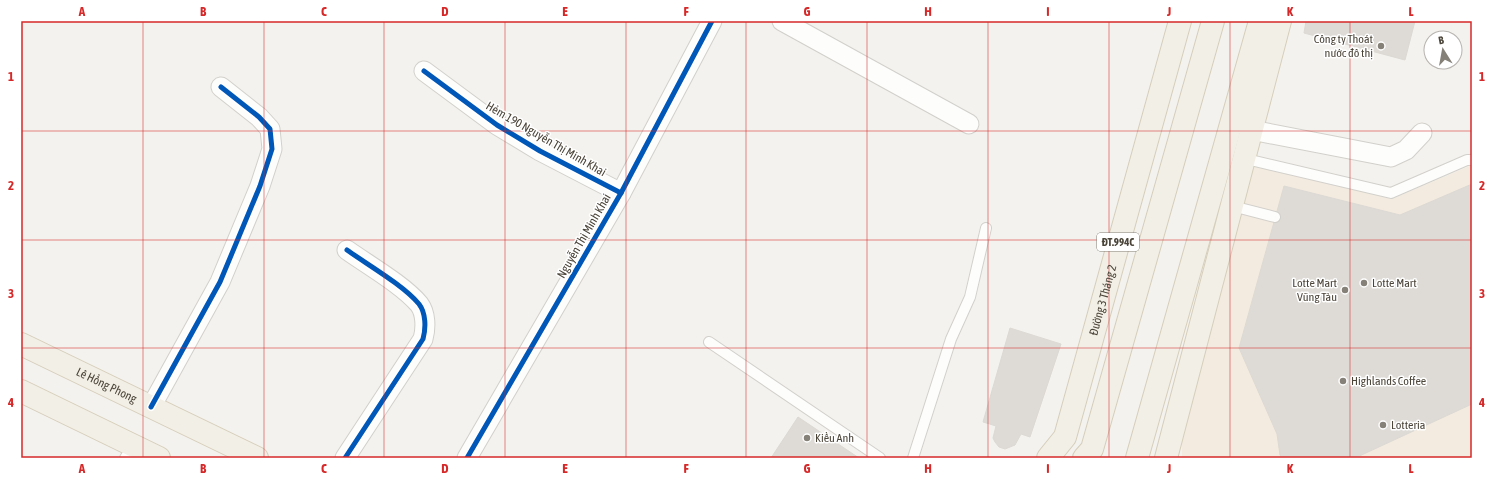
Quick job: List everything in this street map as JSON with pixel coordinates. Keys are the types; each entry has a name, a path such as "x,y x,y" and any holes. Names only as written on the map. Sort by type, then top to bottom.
{"main road":[{"name":"Đường 3 Tháng 2","path":"1048,458 1065,437 1180,21"},
{"name":"ĐT.994C","path":"1084,458 1092,449 1213,21"},
{"path":"1137,458 1260,21"},
{"path":"1166,458 1280,21"},
{"name":"Lê Hồng Phong","path":"21,344 256,458"},
{"path":"21,391 129,452 159,458"}],"street":[{"name":"Nguyễn Thị Minh Khai","path":"467,458 621,194 712,21"},
{"path":"782,21 970,124"},
{"name":"Hẻm 190 Nguyễn Thị Minh Khai","path":"424,71 497,125 540,151 621,194"},
{"path":"152,407 220,282 260,186 272,148 270,129 259,117 221,87"},
{"path":"1251,130 1391,156 1406,150 1422,133"},
{"path":"345,458 423,339 425,330 424,317 419,304 400,287 347,250"}],"lane":[{"path":"1222,154 1391,193 1467,160 1472,160"},
{"path":"1232,206 1275,217"},
{"path":"913,458 951,339 970,297 986,228"},
{"path":"709,342 880,458"}],"shaded area":[{"name":"Lotte Mart Vũng Tàu","path":"1251,165 1392,199 1472,165 1472,458 1182,458 1182,429"}],"building":[{"name":"Công ty Thoát nước đô thị","path":"1306,21 1415,21 1405,60 1304,33"},
{"name":"Lotte Mart Vũng Tàu","path":"1472,184 1472,404 1355,458 1282,458 1280,455 1277,434 1239,348 1284,186 1400,215"},
{"path":"1010,328 1061,344 1030,437 1021,434 1015,445 1005,449 999,447 993,438 996,426 983,422"},
{"name":"Kiều Anh","path":"798,417 859,458 771,458"}],"cycle path":[{"path":"467,458 621,193 712,21"},
{"path":"424,71 497,125 540,151 621,193"},
{"path":"151,407 220,282 260,186 272,149 270,129 259,117 221,87"},
{"path":"345,458 423,339 425,330 424,316 419,304 395,283 347,250"}],"place":[{"name":"Công ty Thoát nước đô thị","path":"1381,46"},
{"name":"Lotte Mart","path":"1364,283"},
{"name":"Lotte Mart Vũng Tàu","path":"1345,290"},
{"name":"Highlands Coffee","path":"1343,381"},
{"name":"Lotteria","path":"1383,425"},
{"name":"Kiều Anh","path":"807,438"}]}
